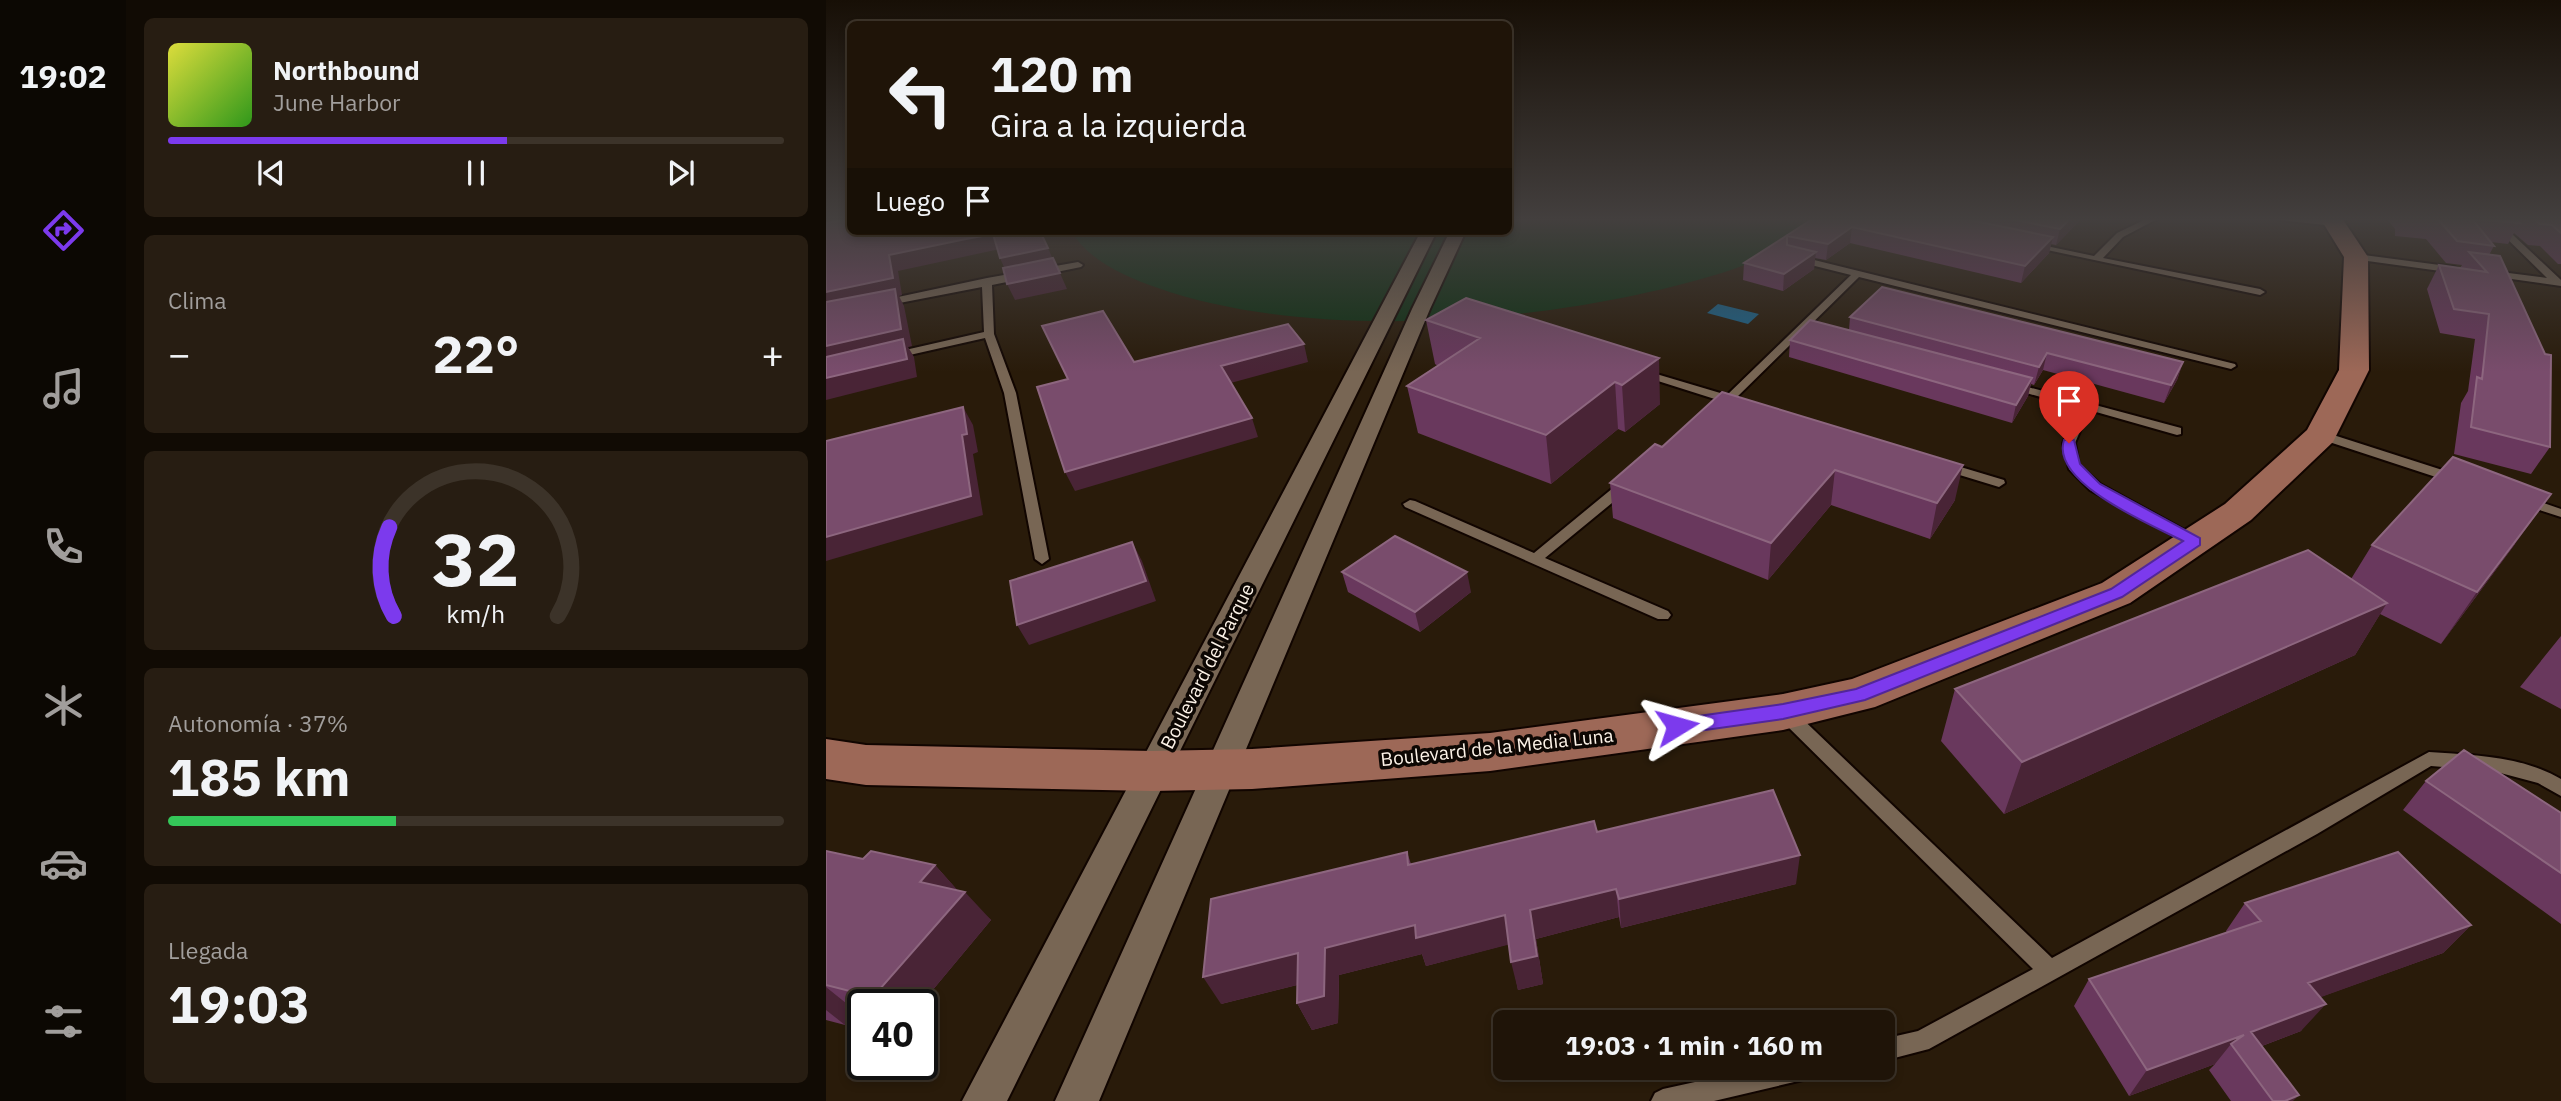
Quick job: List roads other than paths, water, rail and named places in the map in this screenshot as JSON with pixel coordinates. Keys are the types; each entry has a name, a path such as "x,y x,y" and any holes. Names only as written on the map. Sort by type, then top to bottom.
{"street":[{"name":"Boulevard del Parque","path":"984,1101 1409,269"},
{"path":"1077,1101 1219,770 1440,269"},
{"name":"Boulevard de la Media Luna","path":"826,759 866,765 1219,770 1490,752 1783,712 1858,695 2116,593 2238,512 2321,435 2354,370 2344,269"}],"lane":[{"path":"866,307 1053,269"},
{"path":"1843,269 2231,366"},
{"path":"2148,269 2260,292"},
{"path":"2458,269 2463,271"},
{"path":"2543,269 2559,285"},
{"path":"2476,272 2559,285"},
{"path":"1718,408 1858,273"},
{"path":"987,281 989,334 1010,393 1042,559"},
{"path":"1801,327 1814,331"},
{"path":"880,359 989,334"},
{"path":"1636,370 1742,403"},
{"path":"1995,381 2178,431"},
{"path":"2085,406 2069,443 2073,466 2095,487 2194,541"},
{"path":"2321,435 2471,484"},
{"path":"1935,463 1999,483"},
{"path":"1535,559 1632,479"},
{"path":"2510,496 2561,513"},
{"path":"1410,504 1662,615"},
{"path":"1783,712 2050,971"},
{"path":"1895,1047 1920,1041 2050,971 2429,759 2493,764 2543,777 2561,788"},
{"path":"1663,1101 1755,1080"}],"water":[{"path":"1718,304 1759,314 1748,324 1707,313"}]}
